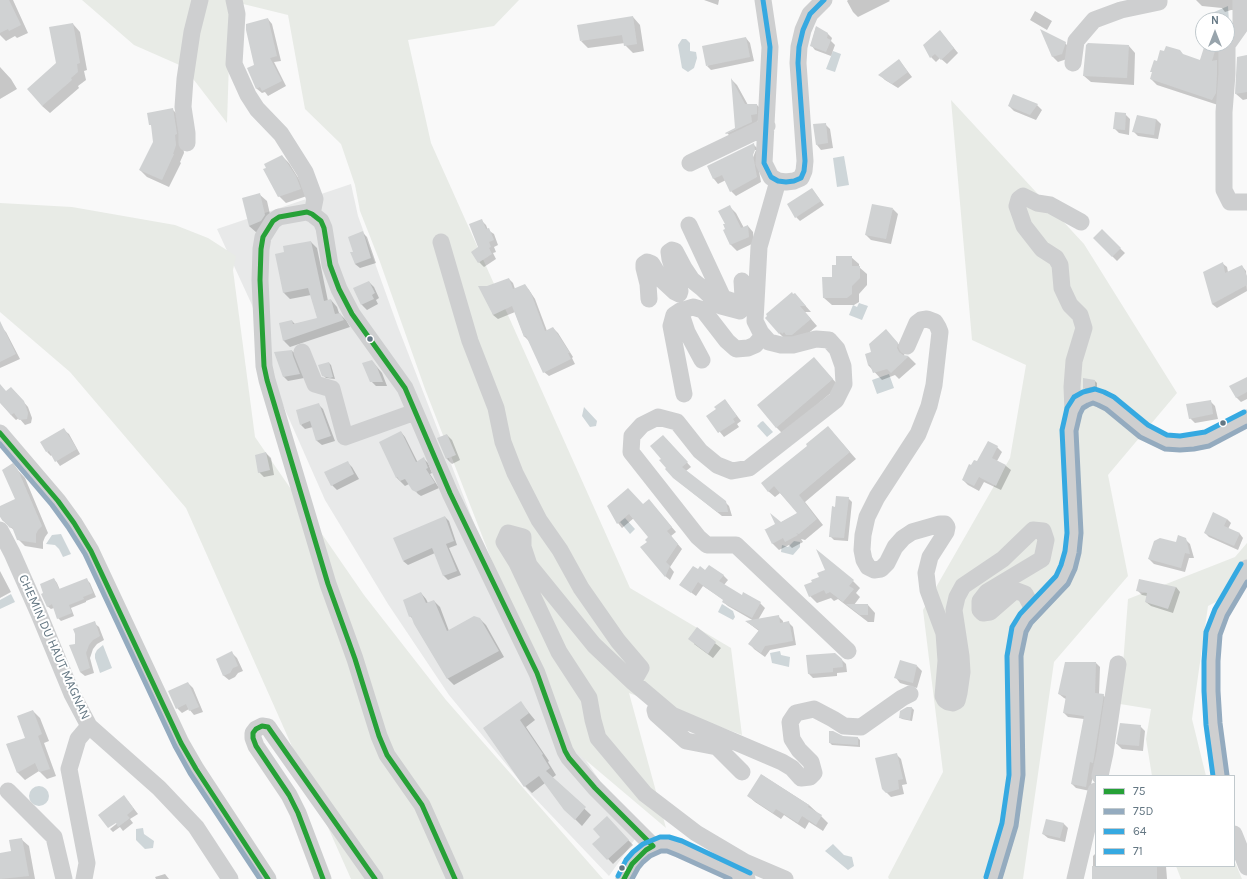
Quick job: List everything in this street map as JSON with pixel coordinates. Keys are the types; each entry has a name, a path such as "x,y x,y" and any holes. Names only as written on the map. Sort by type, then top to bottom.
{"street":[{"path":"187,144 187,133 183,108 185,79 192,32 200,0"},
{"path":"234,0 237,14 234,64 257,109 281,134 306,172 314,199 312,214"},
{"path":"763,0 770,47 764,163 771,177 778,181 786,182 801,178 804,171 805,161 798,63 802,30 810,14 824,0"},
{"path":"1073,63 1076,41 1094,20 1121,10 1159,2 1159,0"},
{"path":"1241,0 1242,25 1226,45 1227,74 1224,112 1224,190 1230,202 1247,202"},
{"path":"690,163 766,126"},
{"path":"749,306 759,247 778,181"},
{"path":"993,879 1009,824 1016,775 1014,656 1019,629 1026,618 1062,580 1072,552 1074,533 1069,430 1073,411 1072,387 1074,361 1084,328 1080,315 1070,305 1062,288 1060,265 1056,258 1042,249 1024,226 1017,206 1019,199 1023,196 1037,203 1050,205 1081,222"},
{"path":"455,879 422,805 387,755 379,736 355,659 328,584 267,380 264,366 260,280 261,249 263,237 273,221 279,217 307,212 321,221 324,228 330,265 339,289 352,314 405,388 450,493 537,673 565,751 569,758 596,788 653,846"},
{"path":"689,224 723,298 749,306"},
{"path":"441,242 470,341 496,408 503,442 515,474 540,520 560,550 581,588 618,641 641,668 633,682"},
{"path":"649,299 648,284 644,268 644,264 647,262 652,264 661,279 679,294 680,291 670,259 669,252 672,250 675,251 692,280 721,306 740,311 749,306"},
{"path":"742,281 743,297 749,306 763,336 769,342 781,345 793,345 816,339 829,340 837,348 843,366 844,384 836,400 749,468 732,471 717,465 700,451 677,422 658,417 642,424 632,436 631,452 698,537 707,545 736,545 848,651"},
{"path":"684,394 671,326 674,315 680,311 693,307 703,310 726,341 736,349 748,348 754,345 763,336"},
{"path":"680,311 687,332 702,360"},
{"path":"907,346 917,323 921,320 927,319 935,322 940,332 934,386 929,406 918,434 877,497 867,517 863,535 862,550 864,560 868,566 874,570 881,569 887,563 895,547 903,538 912,532 940,524 945,524 948,527 930,557 926,574 928,590 944,633 946,661 944,696 945,700 948,702 953,703 956,701 960,693 962,672 954,610 957,597 963,586 1003,559 1033,530 1044,531 1046,540 1042,559 987,592 980,601 980,610 983,613 990,612 1012,592 1017,590 1022,591 1025,594 1034,611"},
{"path":"302,352 315,384 332,389 346,437 415,412"},
{"path":"1073,411 1078,403 1085,399 1093,396 1101,398 1110,403 1144,431 1165,442 1180,443 1207,439 1247,418"},
{"path":"0,433 74,523 91,551 181,743 196,769 268,879"},
{"name":"CHEMIN DU HAUT MAGNAN","path":"0,530 24,580 72,694 89,726 159,788 175,805 196,828 230,879"},
{"path":"785,879 745,862 696,833 645,794 598,738 589,698 559,652 517,563 504,542 508,533 524,537 523,547 529,565 594,645 633,682 672,715 782,762 792,768 801,778 810,777 814,773 811,762 798,750 792,739 790,722 796,713 814,709 844,726 861,727 910,694"},
{"path":"1220,775 1213,724 1211,691 1213,633 1222,613 1247,568"},
{"path":"1100,775 1105,753 1118,664"},
{"path":"652,698 656,714 686,741 718,747 742,772"},
{"path":"84,879 88,863 69,769 78,739 89,726"},
{"path":"323,879 298,813 289,795 256,746 253,733 256,729 262,726 268,727 375,879"},
{"path":"8,790 54,837 64,879"},
{"path":"1075,879 1095,795"},
{"path":"1235,837 1247,867"},
{"path":"624,879 632,864 646,850 660,844 668,844 680,848 747,879"}],"shaded area":[{"path":"82,0 519,0 494,26 408,40 431,143 630,588 731,648 742,735 629,693 666,828 569,746 511,610 425,389 380,262 360,211 355,185 341,144 305,109 288,15 231,1 227,123 184,67 134,45"},
{"path":"1228,6 1228,12 1214,12"},
{"path":"682,39 686,39 690,43 690,51 696,52 697,58 694,68 688,72 682,68 678,45"},
{"path":"833,51 841,54 835,72 826,69"},
{"path":"951,100 1084,244 1177,393 1108,475 1128,576 1054,662 1023,879 889,879 888,877 943,772 923,610 1010,458 1026,365 972,340"},
{"path":"844,156 849,185 837,187 833,158"},
{"path":"351,184 358,216 398,327 539,691 637,836 609,876 530,793 449,695 388,604 325,500 279,396 252,305 217,229"},
{"path":"0,203 72,207 175,225 208,238 236,256 233,270 255,437 364,595 446,700 603,879 351,879 186,508 70,372 0,312"},
{"path":"859,303 868,306 862,320 849,315 853,305 857,307"},
{"path":"889,374 894,388 877,394 872,380"},
{"path":"584,407 597,421 596,426 590,427 582,416"},
{"path":"763,421 773,432 767,437 757,426"},
{"path":"625,518 635,529 630,534 620,522"},
{"path":"61,534 71,554 63,557 55,545 46,544 52,535"},
{"path":"794,541 800,542 800,547 793,555 781,552 782,545 788,547"},
{"path":"1247,543 1247,586 1208,606 1192,719 1206,775 1152,775 1146,739 1151,709 1120,704 1128,599 1235,557"},
{"path":"11,594 15,602 0,609 0,600"},
{"path":"722,604 733,611 735,617 733,620 718,612"},
{"path":"103,645 112,668 100,673 95,654"},
{"path":"780,651 781,655 790,657 789,667 772,663 770,653"},
{"path":"39,786 46,789 49,796 46,803 39,806 32,803 29,796 32,789"},
{"path":"143,828 144,834 154,841 153,848 145,849 136,840 136,829"},
{"path":"833,844 844,855 852,857 854,866 848,870 825,851"},
{"path":"1235,862 1242,879 1181,879 1176,867 1235,867"}],"building":[{"path":"0,0 9,0 21,25 9,31 8,29 0,33"},
{"path":"633,16 637,44 624,46 622,35 580,41 577,25"},
{"path":"268,18 277,56 270,58 282,81 262,91 260,87 256,89 247,68 254,65 246,24"},
{"path":"73,23 80,63 77,64 78,72 71,78 72,80 42,106 27,89 56,63 49,27"},
{"path":"816,26 828,33 827,38 831,40 826,52 810,46"},
{"path":"1040,29 1066,42 1062,54 1052,57"},
{"path":"940,30 954,48 941,60 935,54 930,58 923,45"},
{"path":"746,37 750,57 706,66 702,46"},
{"path":"1088,43 1129,45 1127,78 1083,76 1086,45"},
{"path":"1166,46 1180,50 1183,54 1200,60 1202,52 1215,52 1212,61 1217,60 1216,93 1212,100 1150,79 1152,72 1150,72 1154,60 1157,61 1160,50 1164,51"},
{"path":"1247,55 1247,92 1235,94 1237,57"},
{"path":"899,59 908,72 892,84 878,75"},
{"path":"731,78 745,104 757,104 757,114 751,115 752,122 726,134 725,133 735,128"},
{"path":"1013,94 1038,104 1030,115 1008,106"},
{"path":"173,108 177,134 175,135 176,145 174,154 162,180 139,170 153,142 151,125 149,125 147,113"},
{"path":"1115,112 1126,113 1125,130 1113,129"},
{"path":"1137,115 1156,119 1154,135 1132,132"},
{"path":"826,123 828,143 816,145 813,124"},
{"path":"754,143 755,150 753,155 757,177 730,192 722,175 713,179 707,166"},
{"path":"282,155 296,176 301,189 278,197 263,169 266,168 264,164"},
{"path":"812,188 821,201 795,218 787,204"},
{"path":"260,193 265,215 261,221 249,226 242,198"},
{"path":"872,204 893,208 886,239 865,235"},
{"path":"730,205 741,228 748,225 749,237 730,245 723,230 725,229 723,224 725,224 718,211"},
{"path":"482,219 486,229 489,228 494,240 489,242 491,247 489,248 492,254 478,263 471,252 478,247 469,224"},
{"path":"1102,229 1121,248 1112,257 1093,238"},
{"path":"363,231 371,258 355,264 350,252 353,252 348,237"},
{"path":"311,241 324,301 331,299 335,314 340,313 344,320 283,341 279,323 292,320 293,324 317,318 308,288 283,293 275,254 284,252 283,246"},
{"path":"836,256 852,256 852,266 860,266 860,278 852,286 852,294 847,298 823,298 822,277 832,277 832,265 836,265"},
{"path":"1223,262 1225,273 1242,265 1247,276 1247,285 1212,304 1203,272"},
{"path":"509,278 513,289 525,284 531,293 545,331 553,327 570,353 568,353 571,359 543,373 526,336 524,337 512,306 493,315 478,286 487,286"},
{"path":"369,281 375,293 372,295 374,299 361,305 353,288"},
{"path":"792,292 793,294 795,293 806,306 800,306 811,319 792,335 786,335 784,332 779,334 765,318 767,316 766,314"},
{"path":"0,321 16,354 0,362"},
{"path":"886,329 898,343 897,348 899,352 903,355 909,356 891,373 887,369 873,373 870,365 868,365 865,354 871,352 869,344"},
{"path":"292,350 300,374 283,377 274,352"},
{"path":"814,357 833,379 776,428 757,405"},
{"path":"372,360 377,367 383,382 370,382 362,363"},
{"path":"329,362 333,377 330,378 322,376 318,365"},
{"path":"1247,377 1247,392 1236,398 1229,386"},
{"path":"1083,378 1095,380 1095,386 1083,389"},
{"path":"0,384 6,391 11,387 24,401 28,413 27,419 19,420 14,413 11,415 0,403"},
{"path":"725,399 737,416 733,419 735,422 718,433 706,416 716,409 714,407"},
{"path":"1211,400 1213,414 1189,419 1186,404"},
{"path":"319,403 331,436 316,441 310,421 300,425 296,410"},
{"path":"828,426 850,452 799,495 817,519 799,534 796,533 798,535 785,542 783,538 772,544 764,530 775,524 770,513 781,522 797,513 774,486 768,492 761,483 807,446 806,444"},
{"path":"64,428 77,449 55,462 49,451 46,452 40,442"},
{"path":"401,431 416,462 424,457 428,468 426,469 435,483 416,492 412,490 405,479 400,481 397,477 396,478 379,442"},
{"path":"447,434 456,455 446,459 437,438"},
{"path":"663,435 688,462 682,467 726,501 728,512 717,512 673,478 665,469 666,468 659,460 661,459 650,446"},
{"path":"988,441 998,446 992,458 1006,465 996,486 979,477 974,486 962,480 969,464 971,465 974,460 977,461"},
{"path":"266,452 270,470 258,473 255,455"},
{"path":"348,461 354,474 331,486 324,472"},
{"path":"13,463 18,470 42,526 36,534 36,543 17,540 12,527 10,528 0,517 0,506 15,499 2,470"},
{"path":"628,488 643,504 649,499 672,527 667,531 678,544 666,562 670,566 665,577 640,547 647,542 645,540 648,537 629,514 617,524 607,506"},
{"path":"836,496 849,497 844,538 829,537 832,506 835,507"},
{"path":"1213,512 1227,519 1224,526 1240,533 1234,546 1204,533"},
{"path":"445,516 454,541 446,544 457,571 443,576 432,548 403,561 393,538"},
{"path":"1178,535 1186,538 1190,554 1185,553 1181,568 1148,559 1154,541 1160,538 1176,542"},
{"path":"816,549 854,580 849,586 854,589 843,602 830,592 826,594 824,590 809,597 804,585 819,577 817,573 825,570"},
{"path":"709,565 724,575 719,581 742,595 743,592 761,602 752,618 722,602 723,600 698,582 691,593 679,585 693,566 698,569 700,566 705,570"},
{"path":"54,578 59,589 87,578 93,593 83,597 84,599 69,605 72,613 57,619 52,604 47,607 41,594 43,593 40,584"},
{"path":"1139,579 1176,587 1168,609 1145,602 1147,593 1136,591"},
{"path":"421,592 426,603 434,600 447,631 474,616 480,618 499,651 447,679 414,624 411,616 409,617 403,600"},
{"path":"846,604 868,604 868,615 860,615"},
{"path":"779,615 780,623 789,621 793,641 765,646 761,653 748,644 759,630 745,621"},
{"path":"95,621 100,636 93,640 86,653 90,668 80,672 69,645 75,644 75,634 73,629"},
{"path":"697,627 716,642 708,654 688,639"},
{"path":"232,651 238,666 233,668 230,673 223,676 216,659"},
{"path":"835,653 842,659 843,667 833,668 833,672 808,674 806,655"},
{"path":"900,660 917,665 913,683 894,678"},
{"path":"1065,662 1096,662 1095,693 1104,694 1093,763 1090,762 1086,787 1071,784 1084,716 1063,713 1066,696 1058,694"},
{"path":"188,682 199,707 189,711 186,704 176,709 168,691"},
{"path":"521,701 529,713 520,720 543,754 542,755 550,768 546,771 586,807 575,820 564,810 539,776 524,787 483,728"},
{"path":"907,707 912,707 910,720 899,718 900,711"},
{"path":"33,710 42,734 38,736 50,769 39,772 35,763 17,773 6,744 25,738 17,716"},
{"path":"1120,723 1141,725 1139,746 1116,744"},
{"path":"829,731 833,731 843,736 858,737 858,745 829,743"},
{"path":"897,753 903,779 898,780 899,789 886,793 882,789 875,758"},
{"path":"761,774 822,815 816,825 802,816 798,823 776,809 773,813 747,796"},
{"path":"124,795 134,809 127,815 130,818 118,827 116,823 108,828 98,815"},
{"path":"607,816 629,840 607,860 592,844 600,837 593,829"},
{"path":"1046,819 1064,823 1060,838 1042,834"},
{"path":"22,838 29,876 0,879 0,853 11,851 9,840"},
{"path":"1092,866 1157,867 1157,879 1092,879"}],"transit line":[{"name":"71","path":"763,0 770,47 764,163 771,177 778,181 786,182 801,178 804,171 805,161 798,63 799,47 803,30 810,14 824,0"},
{"name":"75","path":"455,879 422,805 387,755 379,736 355,659 328,584 267,380 264,366 260,280 261,249 263,237 273,221 279,217 307,212 321,221 324,228 330,265 339,289 352,314 405,388 450,493 537,673 565,751 569,758 595,788 653,846"},
{"name":"64","path":"986,877 1002,823 1009,775 1007,656 1012,627 1020,614 1056,576 1065,551 1067,533 1062,430 1067,408 1074,397 1083,392 1095,389 1114,397 1148,425 1167,435 1180,436 1205,432 1244,412"},
{"name":"75D","path":"1000,879 1016,826 1023,775 1021,656 1026,632 1031,623 1068,584 1075,569 1079,553 1081,533 1076,431 1083,408 1093,403 1098,405 1106,409 1140,437 1165,449 1180,450 1209,446 1247,426"},
{"name":"75","path":"0,433 58,501 74,523 91,551 181,743 196,769 268,879"},
{"name":"75D","path":"0,444 52,505 85,554 175,746 190,773 260,879"},
{"name":"64","path":"1213,775 1206,725 1204,691 1206,632 1215,609 1241,564"},
{"name":"75D","path":"1227,775 1220,723 1218,691 1220,635 1227,616 1247,582"},
{"name":"75","path":"323,879 298,813 289,795 256,746 253,733 256,729 262,726 268,727 375,879"},
{"name":"64","path":"618,876 626,860 633,852 643,844 660,837 669,837 682,841 750,873"},
{"name":"75","path":"624,879 632,864 646,850 653,846"},
{"name":"75D","path":"632,879 643,862 650,856 661,851 667,851 677,855 730,879"}]}
